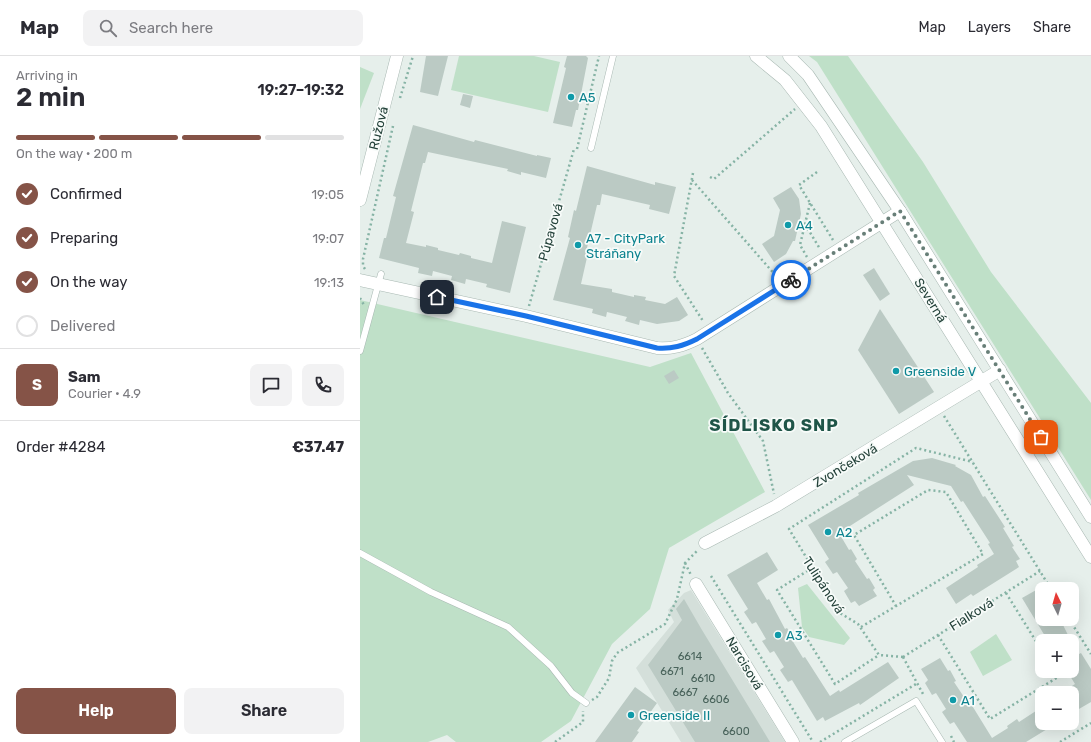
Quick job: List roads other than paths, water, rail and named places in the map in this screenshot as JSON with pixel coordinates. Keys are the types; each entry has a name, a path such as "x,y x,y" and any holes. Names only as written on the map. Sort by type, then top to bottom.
{"street":[{"name":"Ružová","path":"360,200 397,56"},
{"name":"Severná","path":"756,56 784,80 821,126 1091,557"},
{"name":"Severná","path":"789,56 808,74 900,211 1091,517"},
{"path":"371,280 657,348 670,349 683,346 709,332 900,211"},
{"name":"Zvončeková","path":"705,543 776,506 1000,370"},
{"name":"Narcisová","path":"696,584 793,742"}],"lane":[{"path":"591,148 612,56"},
{"path":"360,350 371,280"},
{"path":"360,553 431,592 508,627 551,666 572,693 586,703"},
{"path":"845,742 916,701 942,742"}],"place":[{"name":"A5","path":"571,97"},
{"name":"A4","path":"788,225"},
{"name":"A7 - CityPark Stráňany","path":"578,245"},
{"name":"Greenside V","path":"896,371"},
{"name":"A2","path":"828,532"},
{"name":"A3","path":"778,635"},
{"name":"A1","path":"953,700"},
{"name":"Greenside II","path":"631,715"}],"district":[{"name":"SÍDLISKO SNP","path":"774,425"}]}
